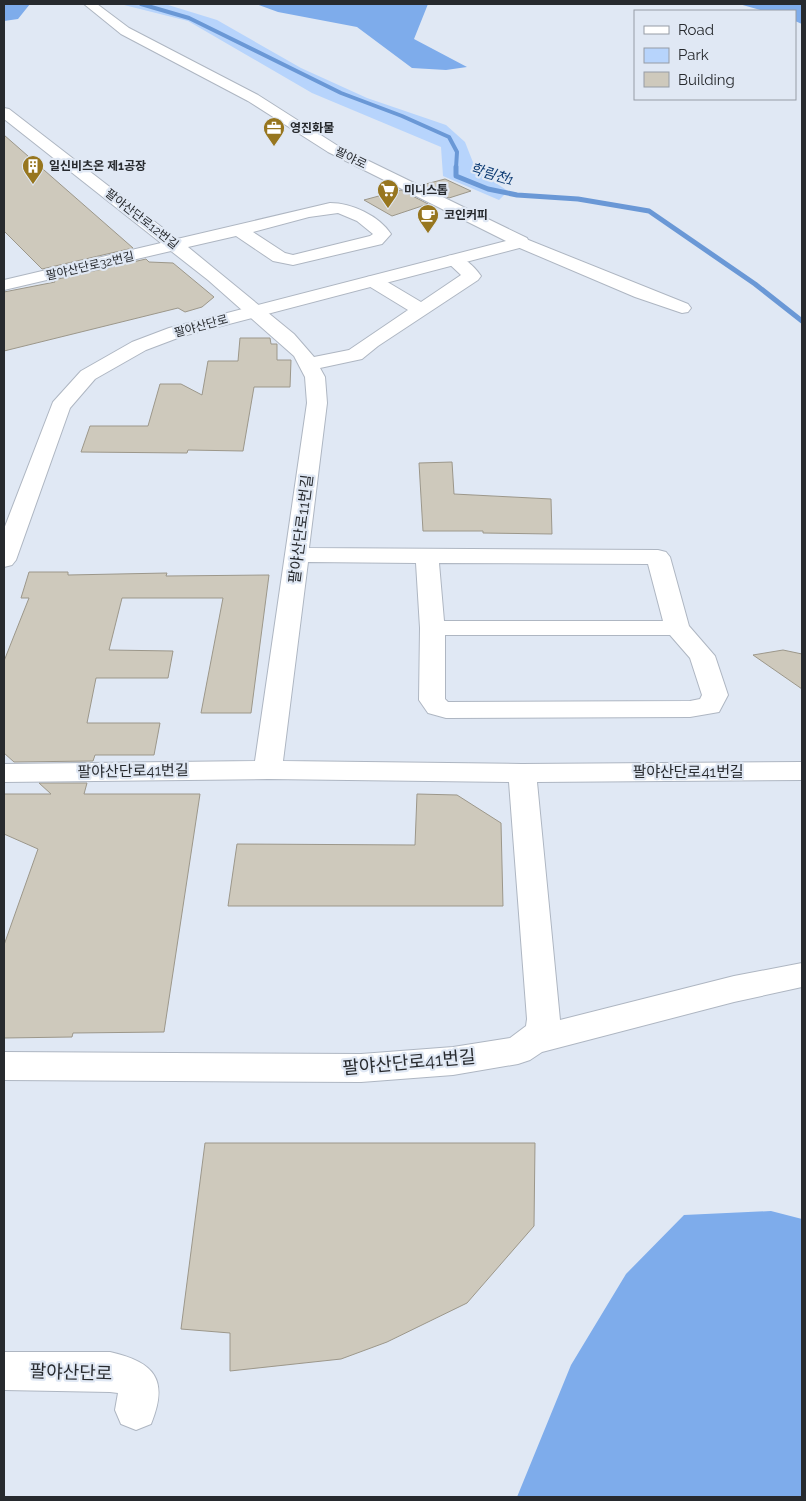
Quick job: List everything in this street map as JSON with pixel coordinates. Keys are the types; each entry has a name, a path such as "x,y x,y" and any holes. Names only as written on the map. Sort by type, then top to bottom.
{"street":[{"name":"팔야로","path":"90,4 125,31 253,98 333,149 521,242 640,293 682,308"},
{"name":"팔야산단로12번길","path":"4,112 255,311"},
{"name":"팔야산단로32번길","path":"4,285 175,246 239,230 336,208 348,210 377,228 383,234 376,240 293,260 279,257 239,230"},
{"name":"팔야산단로","path":"4,560 60,406 88,375 139,346 176,332 521,242"},
{"path":"309,364 355,355 371,342 472,276 454,260"},
{"path":"373,281 422,310"},
{"name":"팔야산단로11번길","path":"255,311 294,345 309,364 315,377 317,403 268,770"},
{"path":"298,555 658,557 677,628 702,656 715,695 710,706 690,709 446,710 438,707 432,700 432,628 427,557"},
{"path":"432,628 677,628"},
{"name":"팔야산단로41번길","path":"4,773 268,770 522,773 802,771"},
{"path":"522,773 544,1019 542,1032 532,1042"},
{"name":"팔야산단로41번길","path":"4,1066 361,1068 453,1061 518,1050 532,1042 734,989 802,975"},
{"name":"팔야산단로","path":"4,1370 110,1372 125,1375 136,1382 141,1393 136,1410"}],"green space":[{"path":"120,4 165,4 217,20 301,68 367,98 446,125 465,142 476,170 508,191 499,200 443,176 441,147 312,93 188,21"}],"shaded area":[{"path":"4,4 30,4 18,19 4,21"},
{"path":"256,4 428,4 414,39 467,67 446,70 412,68 357,27 278,12"},
{"path":"739,4 802,4 802,24 796,21 796,10 760,10"},
{"path":"771,1211 802,1219 802,1497 517,1497 571,1365 626,1274 684,1215"}],"building":[{"name":"일신비츠온 제1공장","path":"4,135 133,248 42,269 4,231"},
{"path":"445,179 471,191 449,198 422,185"},
{"path":"401,190 428,204 392,216 364,200"},
{"path":"146,259 149,262 173,263 214,297 202,307 185,312 178,308 4,351 4,292 55,282 54,280"},
{"path":"240,338 270,338 271,344 277,344 277,360 291,360 290,387 254,387 243,451 188,450 187,453 81,452 90,426 148,426 160,384 181,384 202,395 208,361 238,361"},
{"path":"452,462 454,494 551,499 552,534 423,531 419,463"},
{"path":"29,572 68,572 68,575 167,573 166,576 269,575 251,713 201,713 223,598 122,598 109,650 173,651 168,678 96,678 87,723 160,723 154,755 95,755 93,761 14,762 4,753 4,661 29,598 21,598"},
{"path":"783,650 802,654 802,689 753,655"},
{"path":"39,783 87,783 84,794 200,794 164,1032 73,1033 72,1037 4,1038 4,945 38,849 4,834 4,794 51,794"},
{"path":"417,794 457,795 501,823 503,906 228,906 237,844 415,845"},
{"path":"205,1143 535,1143 534,1226 467,1303 387,1342 341,1359 230,1371 230,1333 181,1329"}],"waterway":[{"name":"학림천1","path":"141,4 189,18 341,93 402,116 449,137 457,152 456,168"},
{"name":"학림천1","path":"456,168 456,176 488,189 517,195 578,199 649,211 755,284 802,321"}],"place":[{"name":"영진화물","path":"274,147"},
{"name":"일신비츠온 제1공장","path":"33,185"},
{"name":"미니스톱","path":"388,209"},
{"name":"코인커피","path":"428,234"}]}
